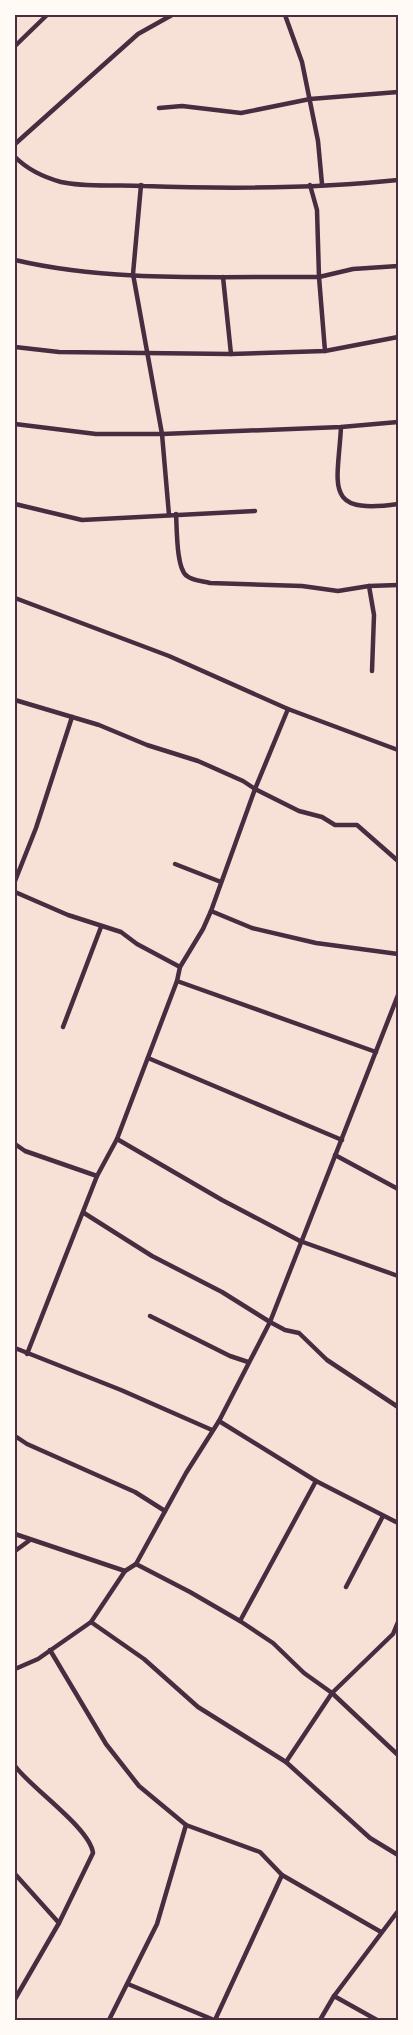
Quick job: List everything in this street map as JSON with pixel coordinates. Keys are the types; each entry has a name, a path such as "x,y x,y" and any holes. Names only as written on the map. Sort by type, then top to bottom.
{"street":[{"path":"15,46 47,15"},
{"path":"15,144 138,34 172,15"},
{"path":"289,15 285,15 302,62 310,99 322,184"},
{"path":"159,108 182,106 241,113 310,99 398,92"},
{"path":"15,157 42,176 62,182 109,187 249,188 398,180"},
{"path":"310,185 316,210 325,351"},
{"path":"142,186 133,274 162,434 170,515"},
{"path":"15,260 50,268 133,274 223,277 319,277 353,269 398,266"},
{"path":"223,277 231,354"},
{"path":"15,347 59,352 231,354 325,351 398,337"},
{"path":"15,424 96,434 162,434 341,427 398,422"},
{"path":"341,427 338,483 342,498 348,503 366,507 398,504"},
{"path":"15,504 82,520 176,514 255,512"},
{"path":"176,514 180,568 186,576 197,580 210,583 302,586 338,591 369,586 398,585"},
{"path":"369,586 374,615 372,671"},
{"path":"15,598 169,656 288,709 398,750"},
{"path":"15,700 72,717 147,745 198,761 244,781 254,789 298,811 322,816 335,825 357,826 398,861"},
{"path":"27,1354 97,1176 117,1139 177,981 180,967 203,929 211,911 254,789 288,709"},
{"path":"15,881 36,828 72,717"},
{"path":"175,864 221,882"},
{"path":"15,892 101,927 121,932 136,944 180,967"},
{"path":"211,911 252,928 316,943 398,954"},
{"path":"63,1027 101,927"},
{"path":"177,981 376,1052"},
{"path":"15,1668 38,1659 91,1622 125,1571 136,1564 212,1430 219,1421 270,1322 300,1241 342,1140 398,995"},
{"path":"148,1058 342,1140"},
{"path":"117,1139 206,1191 300,1241 398,1276"},
{"path":"15,1144 25,1151 97,1176"},
{"path":"335,1155 398,1189"},
{"path":"84,1213 152,1256 222,1292 270,1322 285,1330 299,1333 327,1360 398,1407"},
{"path":"150,1316 230,1356 248,1362"},
{"path":"15,1348 121,1390 212,1430"},
{"path":"219,1421 316,1481 398,1523"},
{"path":"15,1436 27,1444 135,1492 165,1511"},
{"path":"240,1621 316,1481"},
{"path":"346,1587 383,1516"},
{"path":"15,1534 125,1571"},
{"path":"15,1551 30,1540"},
{"path":"136,1564 240,1621 273,1643 304,1674 332,1693 398,1755"},
{"path":"91,1622 144,1659 198,1707 286,1762 370,1838 398,1855"},
{"path":"286,1762 332,1693 396,1635 398,1622"},
{"path":"50,1650 106,1744 138,1786 186,1825 260,1852 282,1874 381,1932"},
{"path":"15,1766 22,1776 67,1816 92,1846 93,1853 59,1923 15,1999"},
{"path":"109,2020 157,1924 186,1825"},
{"path":"15,1874 59,1923"},
{"path":"128,1984 215,2020 282,1874"},
{"path":"320,2020 334,1996 398,1911"},
{"path":"334,1996 377,2020"}]}
